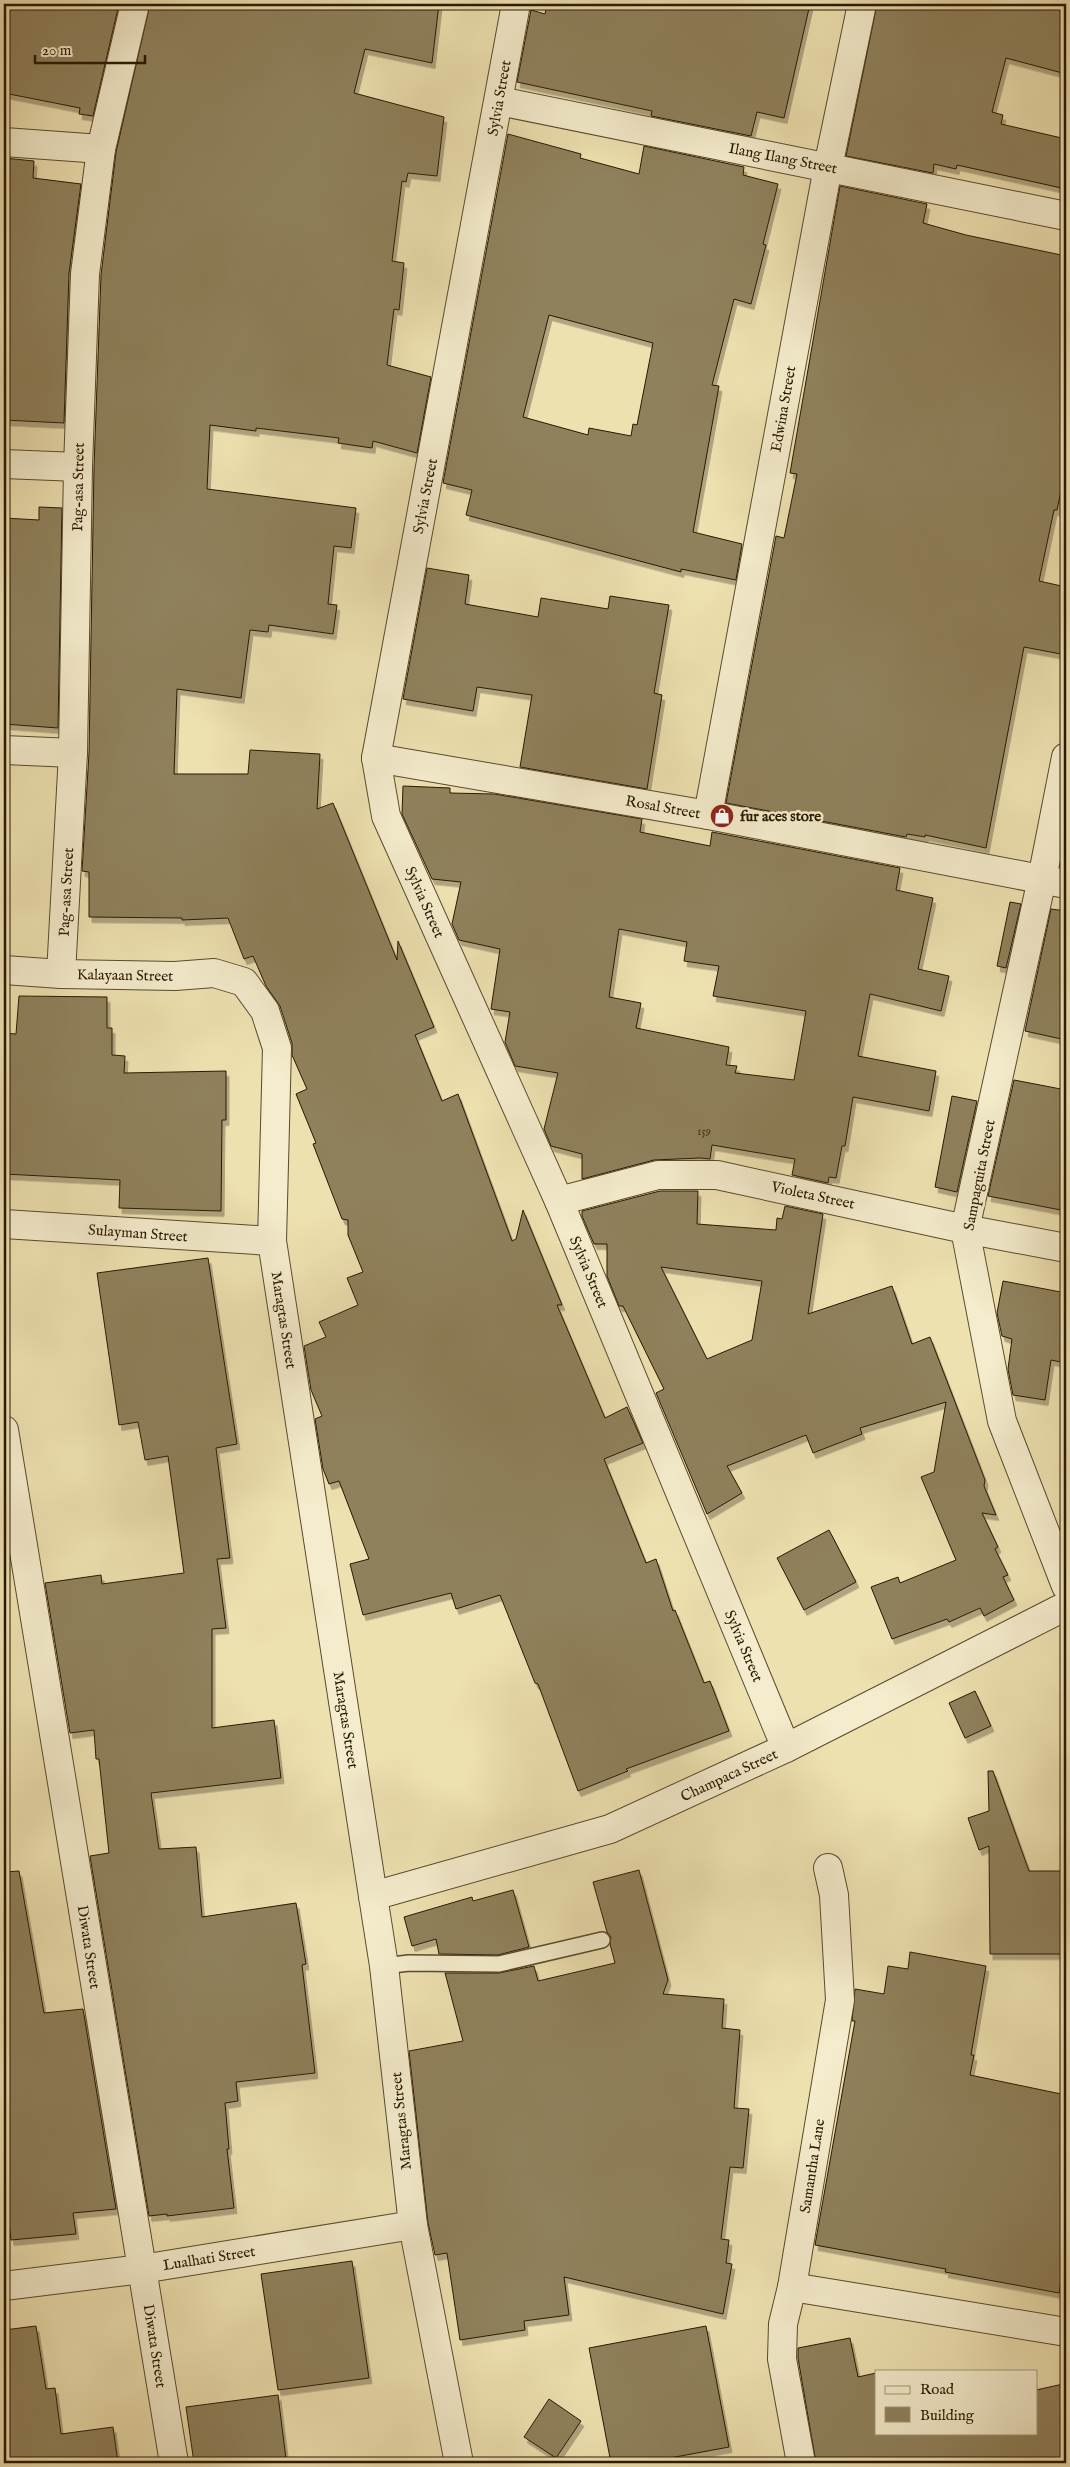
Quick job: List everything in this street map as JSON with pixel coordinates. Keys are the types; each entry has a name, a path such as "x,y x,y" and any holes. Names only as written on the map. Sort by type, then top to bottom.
{"street":[{"name":"Pag-asa Street","path":"61,974 73,753 78,467 85,274 101,149 135,4"},
{"name":"Sylvia Street","path":"516,4 376,758 386,816 559,1201 786,1748"},
{"name":"Edwina Street","path":"708,815 828,167 862,4"},
{"name":"Ilang Ilang Street","path":"499,101 1066,216"},
{"path":"4,142 101,149"},
{"path":"4,464 78,467"},
{"path":"4,750 73,753"},
{"name":"Sampaguita Street","path":"1066,756 1054,881 965,1229 1002,1421 1066,1586"},
{"name":"Rosal Street","path":"376,758 708,815 1054,881"},
{"name":"Kalayaan Street","path":"4,970 61,974 175,976 214,973 244,982"},
{"name":"Maragtas Street","path":"244,982 266,1011 276,1048 272,1241 384,1966 413,2225 459,2463"},
{"name":"Violeta Street","path":"559,1201 658,1175 717,1175 965,1229 1066,1248"},
{"name":"Sulayman Street","path":"4,1224 272,1241"},
{"name":"Diwata Street","path":"4,1430 174,2463"},
{"name":"Champaca Street","path":"373,1896 610,1829 786,1748 1066,1606"},
{"name":"Samantha Lane","path":"801,2463 782,2359 783,2324 792,2287 840,2000 834,1895 828,1868"},
{"name":"Lualhati Street","path":"4,2286 142,2269 413,2225"},
{"path":"792,2287 1066,2332"}],"lane":[{"path":"384,1966 409,1963 499,1964 602,1940"}],"building":[{"path":"4,4 119,4 93,116 79,114 80,108 4,93"},
{"path":"150,4 439,4 432,63 365,49 354,93 444,117 437,176 408,173 406,182 402,181 392,261 404,263 399,310 394,309 387,365 431,377 417,453 373,441 372,448 338,443 339,438 256,428 256,431 210,425 207,489 356,508 351,548 334,546 328,604 337,605 333,634 269,625 268,632 250,630 241,698 177,689 174,774 248,774 250,750 320,754 317,809 333,803 397,960 398,941 434,1027 415,1035 442,1101 458,1094 512,1241 516,1239 523,1210 562,1305 557,1305 605,1418 627,1407 643,1443 604,1459 646,1563 656,1559 673,1611 675,1610 704,1683 710,1681 729,1731 626,1769 628,1771 578,1791 538,1684 535,1683 500,1595 456,1609 451,1593 363,1615 350,1564 369,1559 339,1481 329,1484 323,1469 315,1419 322,1416 311,1390 304,1346 326,1337 319,1322 358,1305 347,1278 363,1272 348,1235 348,1220 342,1219 313,1144 316,1143 296,1094 307,1089 292,1055 292,1043 280,1006 266,986 253,956 244,959 228,918 182,920 182,918 89,917 89,872 82,871 89,753 94,467 101,275 116,152"},
{"path":"547,4 810,4 784,118 757,112 751,136 651,116 652,111 517,82 531,10 545,14"},
{"path":"877,4 1066,4 1066,74 1006,58 992,112 1003,115 1001,124 1066,139 1066,189 957,165 956,169 934,164 933,173 846,156"},
{"path":"508,134 581,154 580,158 639,174 644,146 744,167 743,175 778,184 763,244 766,245 751,304 734,299 712,385 719,386 693,532 742,544 736,580 681,569 681,572 466,515 472,490 443,483","holes":["549,315 653,343 637,425 633,424 631,436 589,428 588,435 523,417"]},
{"path":"4,158 34,161 33,178 81,184 69,273 64,423 4,420"},
{"path":"840,186 927,204 923,223 966,235 1066,256 1066,468 1057,510 1054,510 1039,581 1066,587 1066,655 1024,647 986,848 925,835 925,837 907,834 906,837 726,803 776,536 784,538 797,474 790,473"},
{"path":"39,507 62,508 58,728 4,724 4,518 39,520"},
{"path":"427,568 469,575 465,604 538,617 541,598 608,609 610,596 669,605 654,693 662,695 647,789 520,767 532,695 477,687 473,711 403,699"},
{"path":"403,786 450,788 450,793 494,794 642,819 640,832 710,846 712,832 900,868 896,890 933,898 918,969 949,976 941,1011 870,994 858,1056 936,1071 929,1111 853,1097 845,1146 842,1146 836,1178 829,1177 828,1183 792,1175 795,1159 712,1145 710,1159 654,1160 582,1179 582,1154 551,1146 544,1129 558,1073 515,1066 505,1042 510,1012 491,1009 500,949 459,940 452,924 461,882 432,879 402,814","holes":["619,929 687,942 684,961 719,966 713,996 806,1011 794,1080 735,1073 737,1066 726,1065 729,1047 636,1028 641,1003 609,997"]},
{"path":"1010,902 1021,904 1006,968 997,966"},
{"path":"1051,909 1066,911 1066,1040 1025,1031"},
{"path":"19,996 107,997 107,1028 112,1028 112,1055 125,1056 124,1073 226,1071 226,1120 222,1120 221,1211 119,1208 120,1180 4,1174 4,1033 16,1034"},
{"path":"1014,1080 1066,1090 1066,1211 988,1196"},
{"path":"952,1096 977,1101 957,1192 935,1187"},
{"path":"660,1191 698,1191 697,1224 776,1230 777,1218 782,1219 785,1206 823,1214 808,1314 892,1286 912,1344 930,1337 985,1480 984,1486 996,1515 982,1513 998,1547 995,1549 1008,1575 1003,1577 1014,1600 984,1616 980,1608 949,1622 947,1619 892,1639 871,1587 898,1577 900,1583 956,1560 921,1477 934,1472 946,1402 860,1428 862,1434 813,1453 806,1435 727,1466 742,1493 707,1514 656,1393 664,1389 623,1306 619,1306 607,1276 607,1244 594,1244 582,1216 582,1211","holes":["661,1267 762,1281 752,1340 707,1359"]},
{"path":"208,1258 237,1444 216,1448 230,1558 217,1559 226,1628 212,1629 212,1728 274,1720 281,1778 151,1793 159,1849 196,1847 202,1917 296,1903 306,1964 302,1965 315,2073 236,2082 238,2101 225,2103 229,2149 227,2149 234,2208 167,2216 167,2214 149,2216 90,1856 109,1853 99,1759 96,1759 94,1730 70,1733 45,1583 101,1575 102,1584 184,1573 168,1456 145,1460 138,1422 119,1425 97,1273"},
{"path":"1003,1281 1066,1293 1066,1363 1051,1360 1045,1400 1013,1395 1008,1369 1012,1339 1002,1336 997,1313"},
{"path":"829,1530 856,1582 804,1610 777,1558"},
{"path":"975,1691 991,1726 965,1738 949,1703"},
{"path":"988,1771 993,1771 1029,1871 1066,1871 1066,1954 990,1954 989,1846 979,1850 968,1818 989,1811"},
{"path":"639,1870 668,1980 663,1994 724,1999 722,2028 740,2030 734,2108 749,2109 743,2168 730,2167 721,2239 729,2240 726,2263 732,2264 723,2314 564,2277 569,2315 524,2321 525,2330 460,2340 447,2253 435,2255 428,2223 409,2051 463,2041 445,1973 499,1973 534,1966 538,1981 615,1963 610,1944 611,1937 607,1932 593,1882"},
{"path":"19,1871 44,2013 83,2009 116,2209 73,2213 76,2234 11,2240 4,2181 4,1872"},
{"path":"513,1890 529,1947 498,1955 439,1954 436,1939 412,1946 404,1917 472,1897 473,1901"},
{"path":"910,1952 986,1966 971,2055 974,2055 970,2075 1066,2095 1066,2253 1059,2293 945,2272 946,2269 815,2245 855,2021 852,2021 855,1989 884,1994 888,1966 908,1969"},
{"path":"352,2261 369,2378 278,2390 261,2274"},
{"path":"36,2326 46,2389 55,2388 61,2434 113,2427 118,2463 4,2463 4,2330"},
{"path":"706,2326 729,2447 643,2463 611,2463 589,2348"},
{"path":"850,2338 858,2377 875,2373 875,2434 1038,2434 1038,2390 1063,2384 1066,2401 1066,2463 816,2463 798,2358 798,2348"},
{"path":"278,2395 286,2459 254,2463 194,2463 186,2407"},
{"path":"549,2399 581,2421 556,2458 524,2437"}],"place":[{"name":"fur aces store","path":"722,816"}]}
